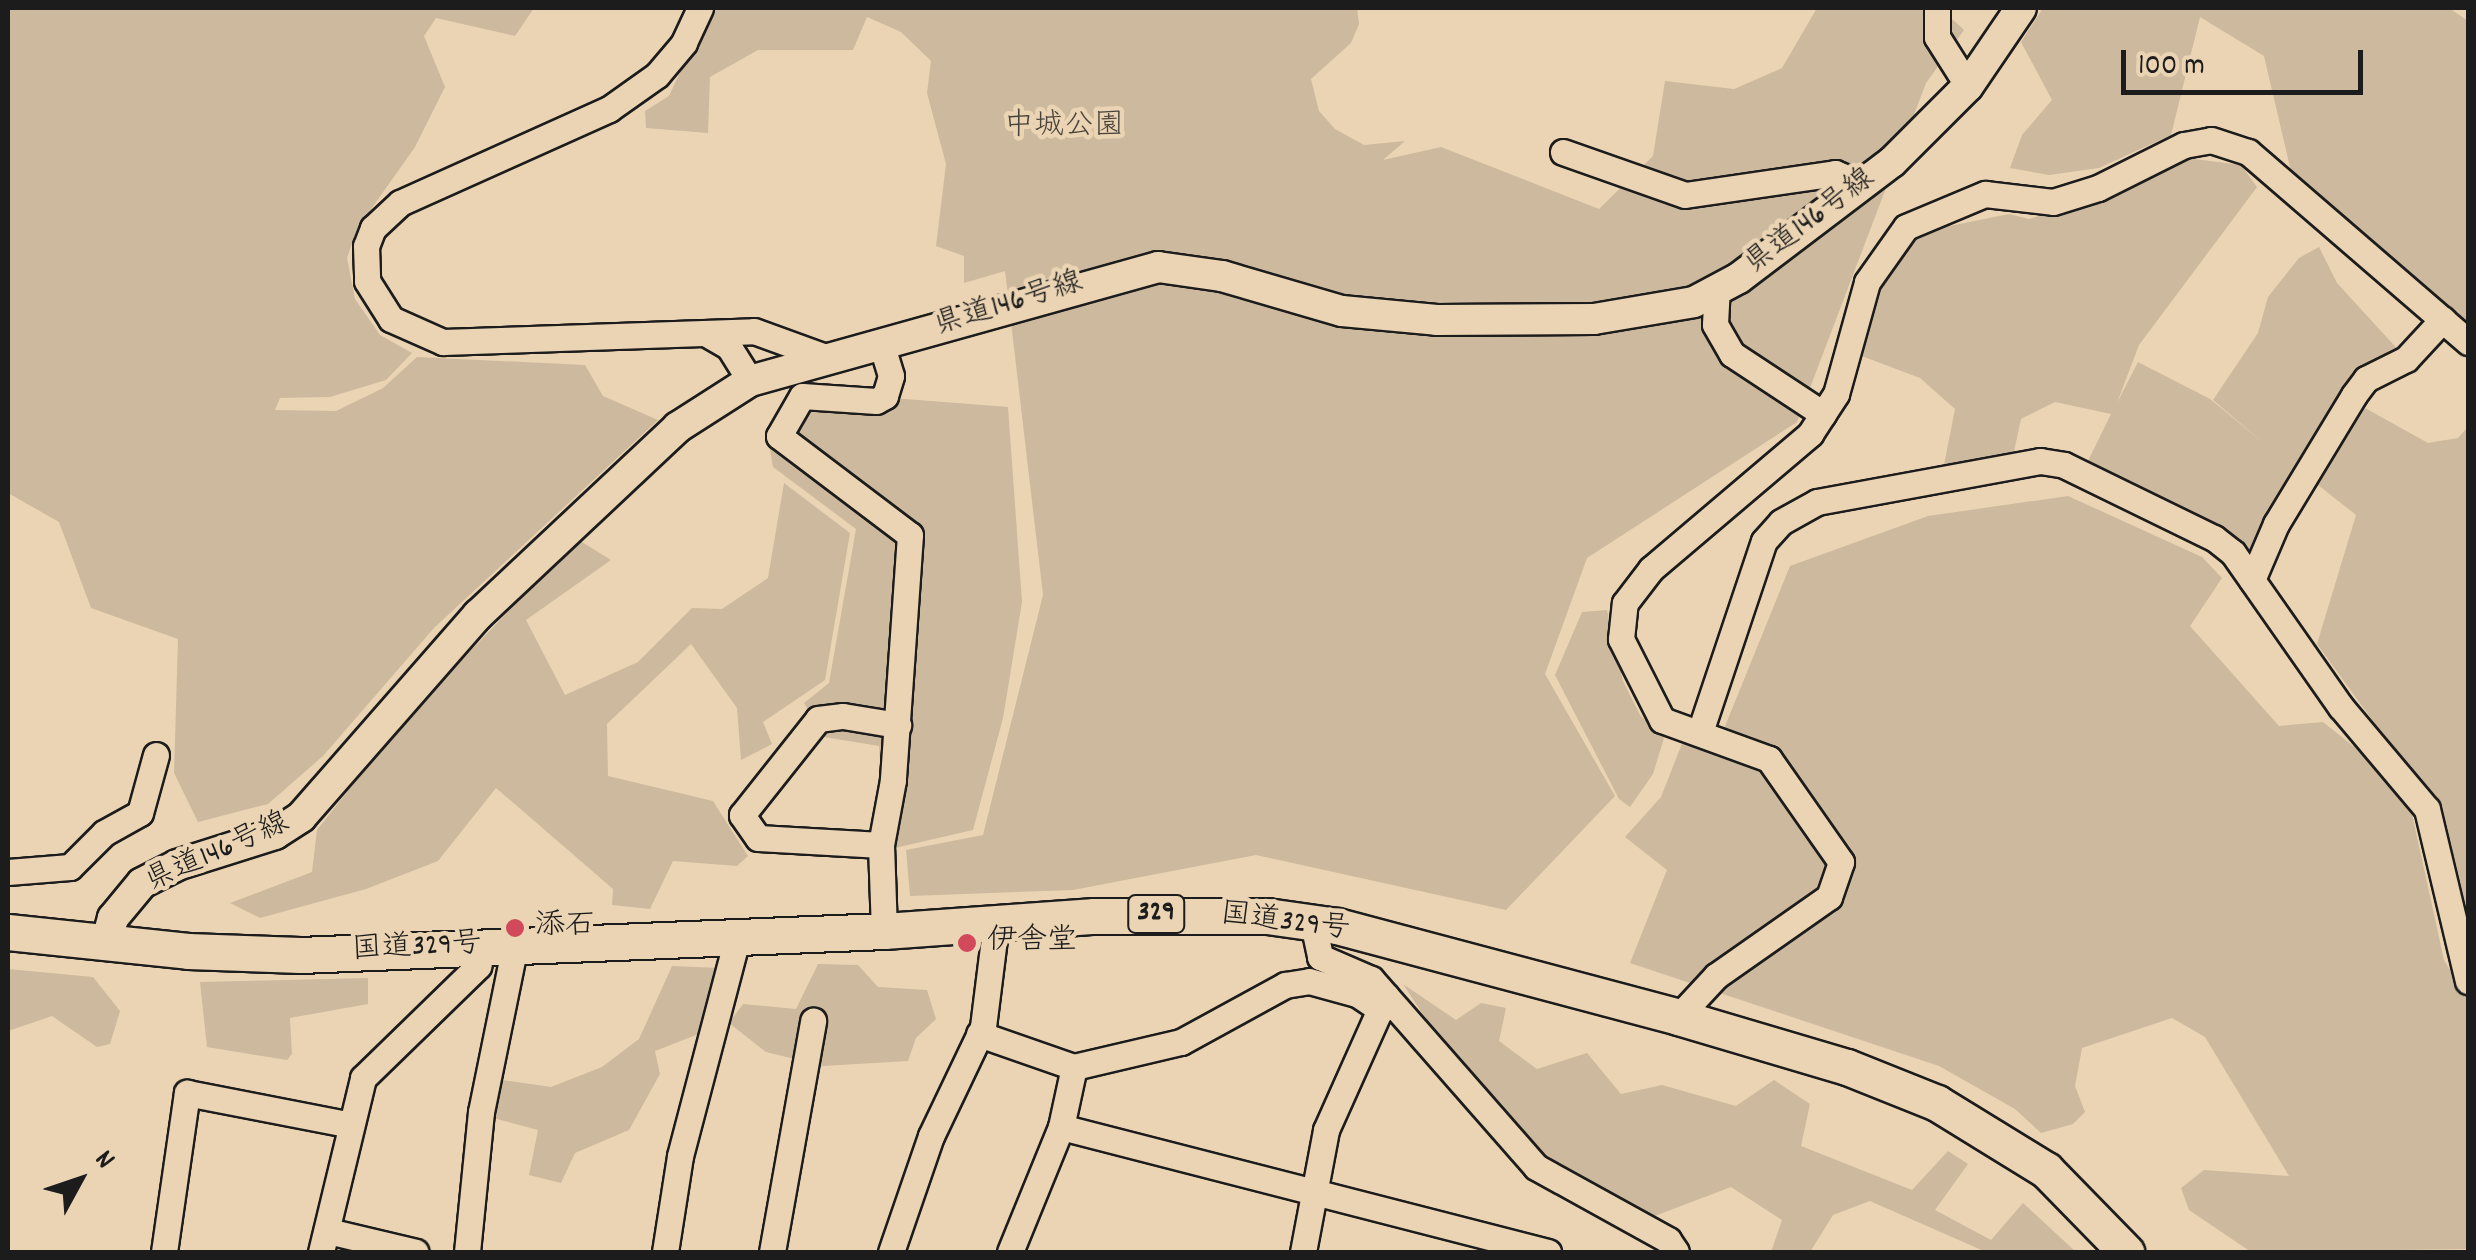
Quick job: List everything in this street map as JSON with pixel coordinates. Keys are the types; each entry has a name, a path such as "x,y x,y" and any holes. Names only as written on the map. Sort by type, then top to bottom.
{"highway":[{"name":"国道329号","path":"8,932 106,944 300,955 884,932 1170,914 1313,923 1678,1017 1846,1067 1937,1103 2046,1170 2126,1252"}],"main road":[{"name":"県道146号線","path":"106,944 112,918 142,883 177,864 275,834 301,817 478,615 678,427 750,381 1158,267 1222,276 1342,311 1436,320 1644,314 1717,291 1862,184 1968,86 2022,8"}],"street":[{"path":"700,8 684,43 657,75 609,109 400,203 373,228 365,264 376,302 391,320 443,342 754,331 828,358"},
{"path":"1936,8 1937,37 1968,86"},
{"path":"1678,1017 1716,976 1829,897 1841,862 1769,759 1662,720 1649,706 1620,640 1625,604 1651,569 1810,434 1836,394 1867,282 1906,227 1985,194 2054,202 2098,188 2184,145 2211,140 2248,152 2468,342"},
{"path":"1564,152 1685,195 1835,173 1862,184"},
{"path":"1717,291 1715,324 1732,354 1823,414"},
{"path":"2252,580 2276,524 2354,395 2366,379 2406,359 2443,319"},
{"path":"701,330 730,347 750,381"},
{"path":"881,343 892,376 885,396 876,401 802,396 779,436 910,535 898,725 880,845 884,932"},
{"path":"1700,732 1764,540 1817,502 2040,461 2064,465 2214,538 2252,580 2341,707 2426,809 2468,981"},
{"path":"880,845 758,838 742,815 818,719 843,716 898,725"},
{"path":"8,872 70,867 104,834 140,814 156,755"},
{"path":"891,1252 931,1136 979,1034 996,960 996,923"},
{"path":"1313,923 1320,957 1370,979 1384,1003 1536,1167 1668,1240 1676,1252"},
{"path":"665,1252 680,1156 738,935"},
{"path":"416,1252 325,1242 363,1078 499,945"},
{"path":"466,1252 499,945"},
{"path":"979,1034 1074,1067 1180,1042 1285,985 1309,981 1384,1003"},
{"path":"1303,1252 1326,1130 1384,1003"},
{"path":"772,1252 813,1020"},
{"path":"1010,1252 1061,1127 1074,1067"},
{"path":"164,1252 187,1094 352,1125"},
{"path":"1061,1127 1314,1194 1456,1224 1538,1252"}],"green space":[{"path":"8,8 534,8 515,36 436,18 424,36 445,87 415,147 357,229 347,258 355,299 380,335 412,353 386,380 330,397 280,398 275,410 336,411 383,388 417,357 585,365 603,396 658,420 434,628 323,756 268,804 198,822 174,773 178,639 91,608 59,522 8,493"},
{"name":"中城公園","path":"710,8 1357,8 1359,24 1351,43 1311,79 1319,111 1335,129 1364,145 1405,141 1383,160 1441,147 1599,209 1653,156 1665,81 1734,89 1782,68 1817,8 1940,8 1964,30 1926,83 1797,422 1587,558 1545,674 1615,796 1506,910 1256,855 1073,890 910,896 906,850 983,835 1043,595 1005,271 964,283 964,256 936,246 946,164 927,93 931,61 901,32 867,17 853,50 758,50 710,77 708,133 646,128 645,111 669,96"},
{"path":"2043,8 2449,8 2468,21 2468,323 2293,180 2264,56 2200,17 2171,135 2099,168 2049,175 2010,168 2022,135 2052,100 2021,42"},
{"path":"2179,157 2241,165 2257,187 2139,345 2117,403 2138,362 2210,399 2266,445 2213,400 2258,333 2268,297 2299,258 2319,247 2337,283 2402,354 2352,375 2255,557 2209,522 2086,465 2111,414 2055,402 2021,419 2013,456 1944,465 1955,409 1920,378 1859,355 1871,294 1910,234 2009,214 2029,219 2094,200"},
{"path":"789,390 1008,407 1022,602 1003,718 973,830 886,850 879,746 824,737 804,703 829,683 856,529 773,467 767,433"},
{"path":"2365,408 2428,443 2458,438 2468,427 2468,928 2441,815 2317,644 2356,515 2318,485"},
{"path":"784,483 850,533 825,680 763,722 772,744 741,760 737,708 691,644 607,724 608,776 713,801 748,856 737,866 673,861 650,909 612,905 613,889 496,788 438,861 366,889 260,918 230,903 312,872 317,830 400,725 577,539 611,560 526,620 565,695 638,662 692,608 722,609 768,578"},
{"path":"2068,496 2202,557 2222,578 2190,626 2279,726 2323,722 2372,761 2412,814 2444,960 2468,1000 2468,1249 2251,1252 2189,1210 2181,1188 2204,1170 2289,1176 2205,1037 2172,1018 2082,1048 2075,1086 2085,1112 2073,1124 2041,1133 2015,1109 1939,1066 1630,963 1667,870 1625,837 1661,797 1683,741 1717,746 1790,566 1928,516"},
{"path":"1607,610 1623,681 1640,715 1664,738 1653,774 1630,807 1619,799 1555,675 1582,612"},
{"path":"818,964 858,965 878,987 927,990 936,1019 916,1038 908,1061 823,1066 766,1052 729,1023 743,1004 796,1009"},
{"path":"672,966 720,968 704,1032 655,1051 660,1074 629,1130 575,1153 561,1183 529,1175 538,1130 490,1117 502,1080 551,1087 602,1067 639,1039"},
{"path":"8,969 93,977 120,1011 110,1044 97,1047 52,1016 8,1031"},
{"path":"368,978 368,1004 290,1018 292,1054 287,1060 207,1047 200,982"},
{"path":"1403,984 1456,1020 1481,1003 1506,1008 1499,1041 1537,1069 1587,1053 1621,1094 1662,1085 1736,1106 1774,1080 1810,1104 1801,1146 1912,1190 1948,1151 1968,1164 1935,1210 1991,1240 2023,1203 2076,1252 1986,1252 1870,1201 1833,1215 1810,1252 1771,1252 1782,1220 1731,1187 1652,1217 1547,1163 1449,1054"}],"place":[{"name":"添石","path":"515,928"},
{"name":"伊舎堂","path":"967,943"}]}
